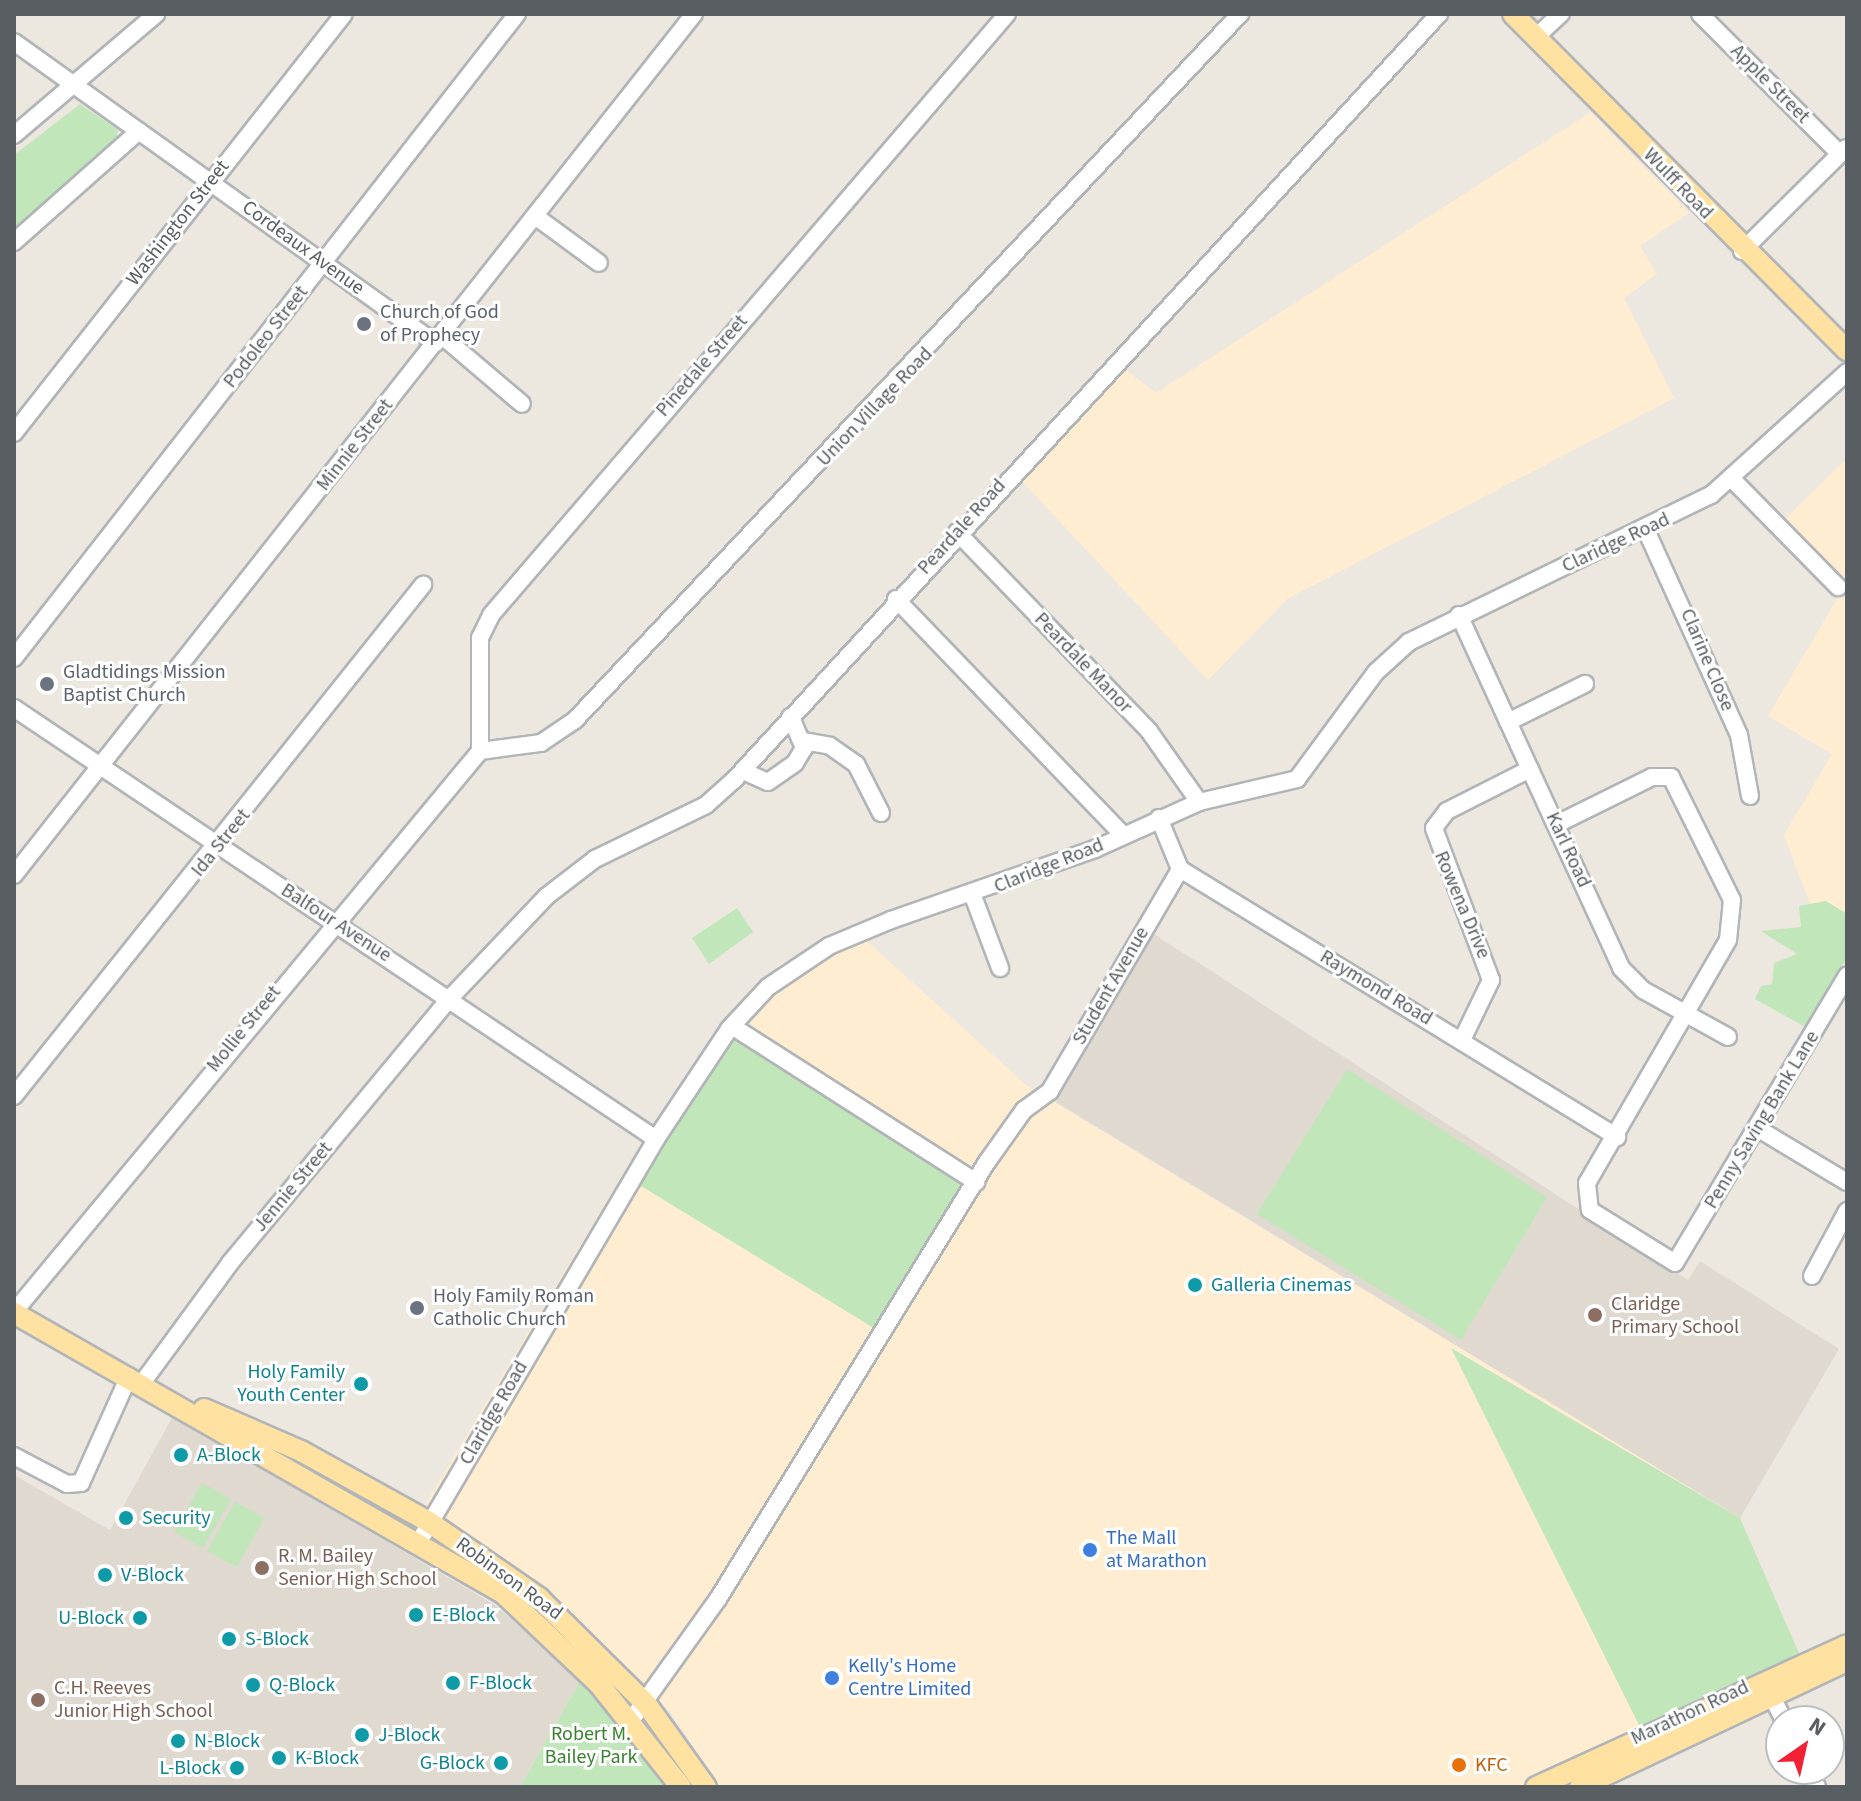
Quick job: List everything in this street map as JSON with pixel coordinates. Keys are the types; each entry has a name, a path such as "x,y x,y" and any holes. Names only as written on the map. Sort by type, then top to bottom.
{"main road":[{"name":"Wulff Road","path":"1513,14 1742,251 1847,350"},
{"name":"Robinson Road","path":"14,1312 172,1399 266,1433 424,1531 535,1619 639,1712 706,1787"},
{"name":"Marathon Road","path":"1536,1787 1847,1645"},
{"name":"Marathon Road","path":"1580,1787 1847,1661"},
{"name":"Robinson Road","path":"639,1712 681,1787"}],"street":[{"path":"14,135 156,14"},
{"name":"Washington Street","path":"14,433 344,14"},
{"name":"Podoleo Street","path":"14,658 517,14"},
{"name":"Minnie Street","path":"14,875 694,14"},
{"name":"Pinedale Street","path":"480,751 480,638 491,615 1007,14"},
{"name":"Union Village Road","path":"480,751 541,743 575,720 1240,14"},
{"name":"Peardale Road","path":"451,997 575,871 706,805 743,771 957,532 1439,14"},
{"path":"1536,37 1561,14"},
{"name":"Apple Street","path":"1700,14 1844,151"},
{"name":"Cordeaux Avenue","path":"14,42 324,263 438,339 522,404"},
{"path":"14,242 139,131"},
{"path":"1742,251 1844,151"},
{"path":"535,216 599,263"},
{"name":"Claridge Road","path":"424,1531 656,1139 732,1026 768,987 829,946 973,896 1199,802 1297,779 1393,654 1459,615 1646,530 1731,478 1847,372"},
{"path":"1731,478 1838,587"},
{"name":"Clarine Close","path":"1646,530 1739,735 1750,796"},
{"name":"Peardale Manor","path":"957,532 1149,731 1199,802"},
{"name":"Ida Street","path":"14,1096 220,845 423,585"},
{"path":"896,599 1123,835"},
{"name":"Karl Road","path":"1459,615 1621,968 1643,990 1728,1037"},
{"path":"1508,722 1585,684"},
{"name":"Balfour Avenue","path":"14,708 331,922 451,997 656,1139"},
{"path":"743,771 776,780 803,753 803,741 791,717"},
{"path":"803,741 830,746 856,764 881,813"},
{"name":"Mollie Street","path":"14,1312 331,922 480,751"},
{"name":"Rowena Drive","path":"1462,1040 1491,980 1434,828 1447,811 1530,769"},
{"path":"1557,824 1652,777 1678,783 1735,918 1687,1015 1617,1137"},
{"path":"1159,818 1180,869"},
{"name":"Raymond Road","path":"1180,869 1617,1137"},
{"name":"Student Avenue","path":"639,1712 987,1162 1024,1110 1040,1102 1180,869"},
{"path":"973,896 1000,968"},
{"name":"Penny Saving Bank Lane","path":"1617,1137 1587,1183 1590,1210 1675,1263 1847,976"},
{"name":"Jennie Street","path":"14,1456 67,1484 81,1483 136,1379 451,997"},
{"path":"732,1026 952,1160 976,1182"},
{"path":"1757,1128 1847,1182"},
{"path":"952,1160 987,1162"},
{"path":"1812,1276 1847,1211"},
{"path":"1771,1695 1776,1705"}],"shaded area":[{"path":"1591,112 1689,213 1640,246 1657,274 1624,298 1674,398 1287,599 1208,680 1021,480 1123,368 1156,393"},
{"path":"1847,458 1847,920 1813,911 1784,835 1832,754 1768,716 1839,596 1775,529"},
{"path":"850,926 1026,1085 1740,1518 1804,1665 1540,1787 720,1787 671,1713 564,1605 422,1510 641,1144 726,1019 779,965"},
{"name":"Claridge Primary School","path":"1154,934 1688,1280 1700,1261 1839,1349 1740,1518 1056,1102"},
{"name":"R. M. Bailey Senior High School","path":"173,1416 495,1605 581,1679 520,1787 14,1787 14,1475 110,1530"}],"green space":[{"path":"80,104 118,130 116,140 16,235 14,155"},
{"path":"1826,901 1847,914 1847,958 1807,1028 1755,999 1761,986 1772,984 1774,963 1797,954 1761,931 1801,927 1799,906"},
{"path":"737,908 753,932 709,964 692,938"},
{"path":"733,1034 967,1179 882,1333 631,1180"},
{"path":"1347,1069 1547,1197 1461,1340 1257,1214"},
{"path":"1451,1348 1740,1518 1802,1660 1644,1735"},
{"path":"202,1483 231,1499 203,1548 174,1532"},
{"path":"235,1502 264,1518 237,1567 207,1551"},
{"name":"Robert M. Bailey Park","path":"581,1679 611,1707 671,1787 520,1787"}],"place":[{"name":"Church of God of Prophecy","path":"364,324"},
{"name":"Gladtidings Mission Baptist Church","path":"47,684"},
{"name":"Galleria Cinemas","path":"1195,1285"},
{"name":"Holy Family Roman Catholic Church","path":"417,1308"},
{"name":"Claridge Primary School","path":"1595,1315"},
{"name":"Holy Family Youth Center","path":"361,1384"},
{"name":"A-Block","path":"181,1455"},
{"name":"Security","path":"126,1518"},
{"name":"The Mall at Marathon","path":"1090,1550"},
{"name":"R. M. Bailey Senior High School","path":"262,1568"},
{"name":"V-Block","path":"105,1575"},
{"name":"E-Block","path":"416,1615"},
{"name":"U-Block","path":"140,1618"},
{"name":"S-Block","path":"229,1639"},
{"name":"Kelly's Home Centre Limited","path":"832,1678"},
{"name":"F-Block","path":"453,1683"},
{"name":"Q-Block","path":"253,1685"},
{"name":"C.H. Reeves Junior High School","path":"38,1700"},
{"name":"J-Block","path":"362,1735"},
{"name":"N-Block","path":"178,1741"},
{"name":"K-Block","path":"279,1758"},
{"name":"G-Block","path":"501,1763"},
{"name":"KFC","path":"1459,1765"},
{"name":"L-Block","path":"237,1768"}]}
